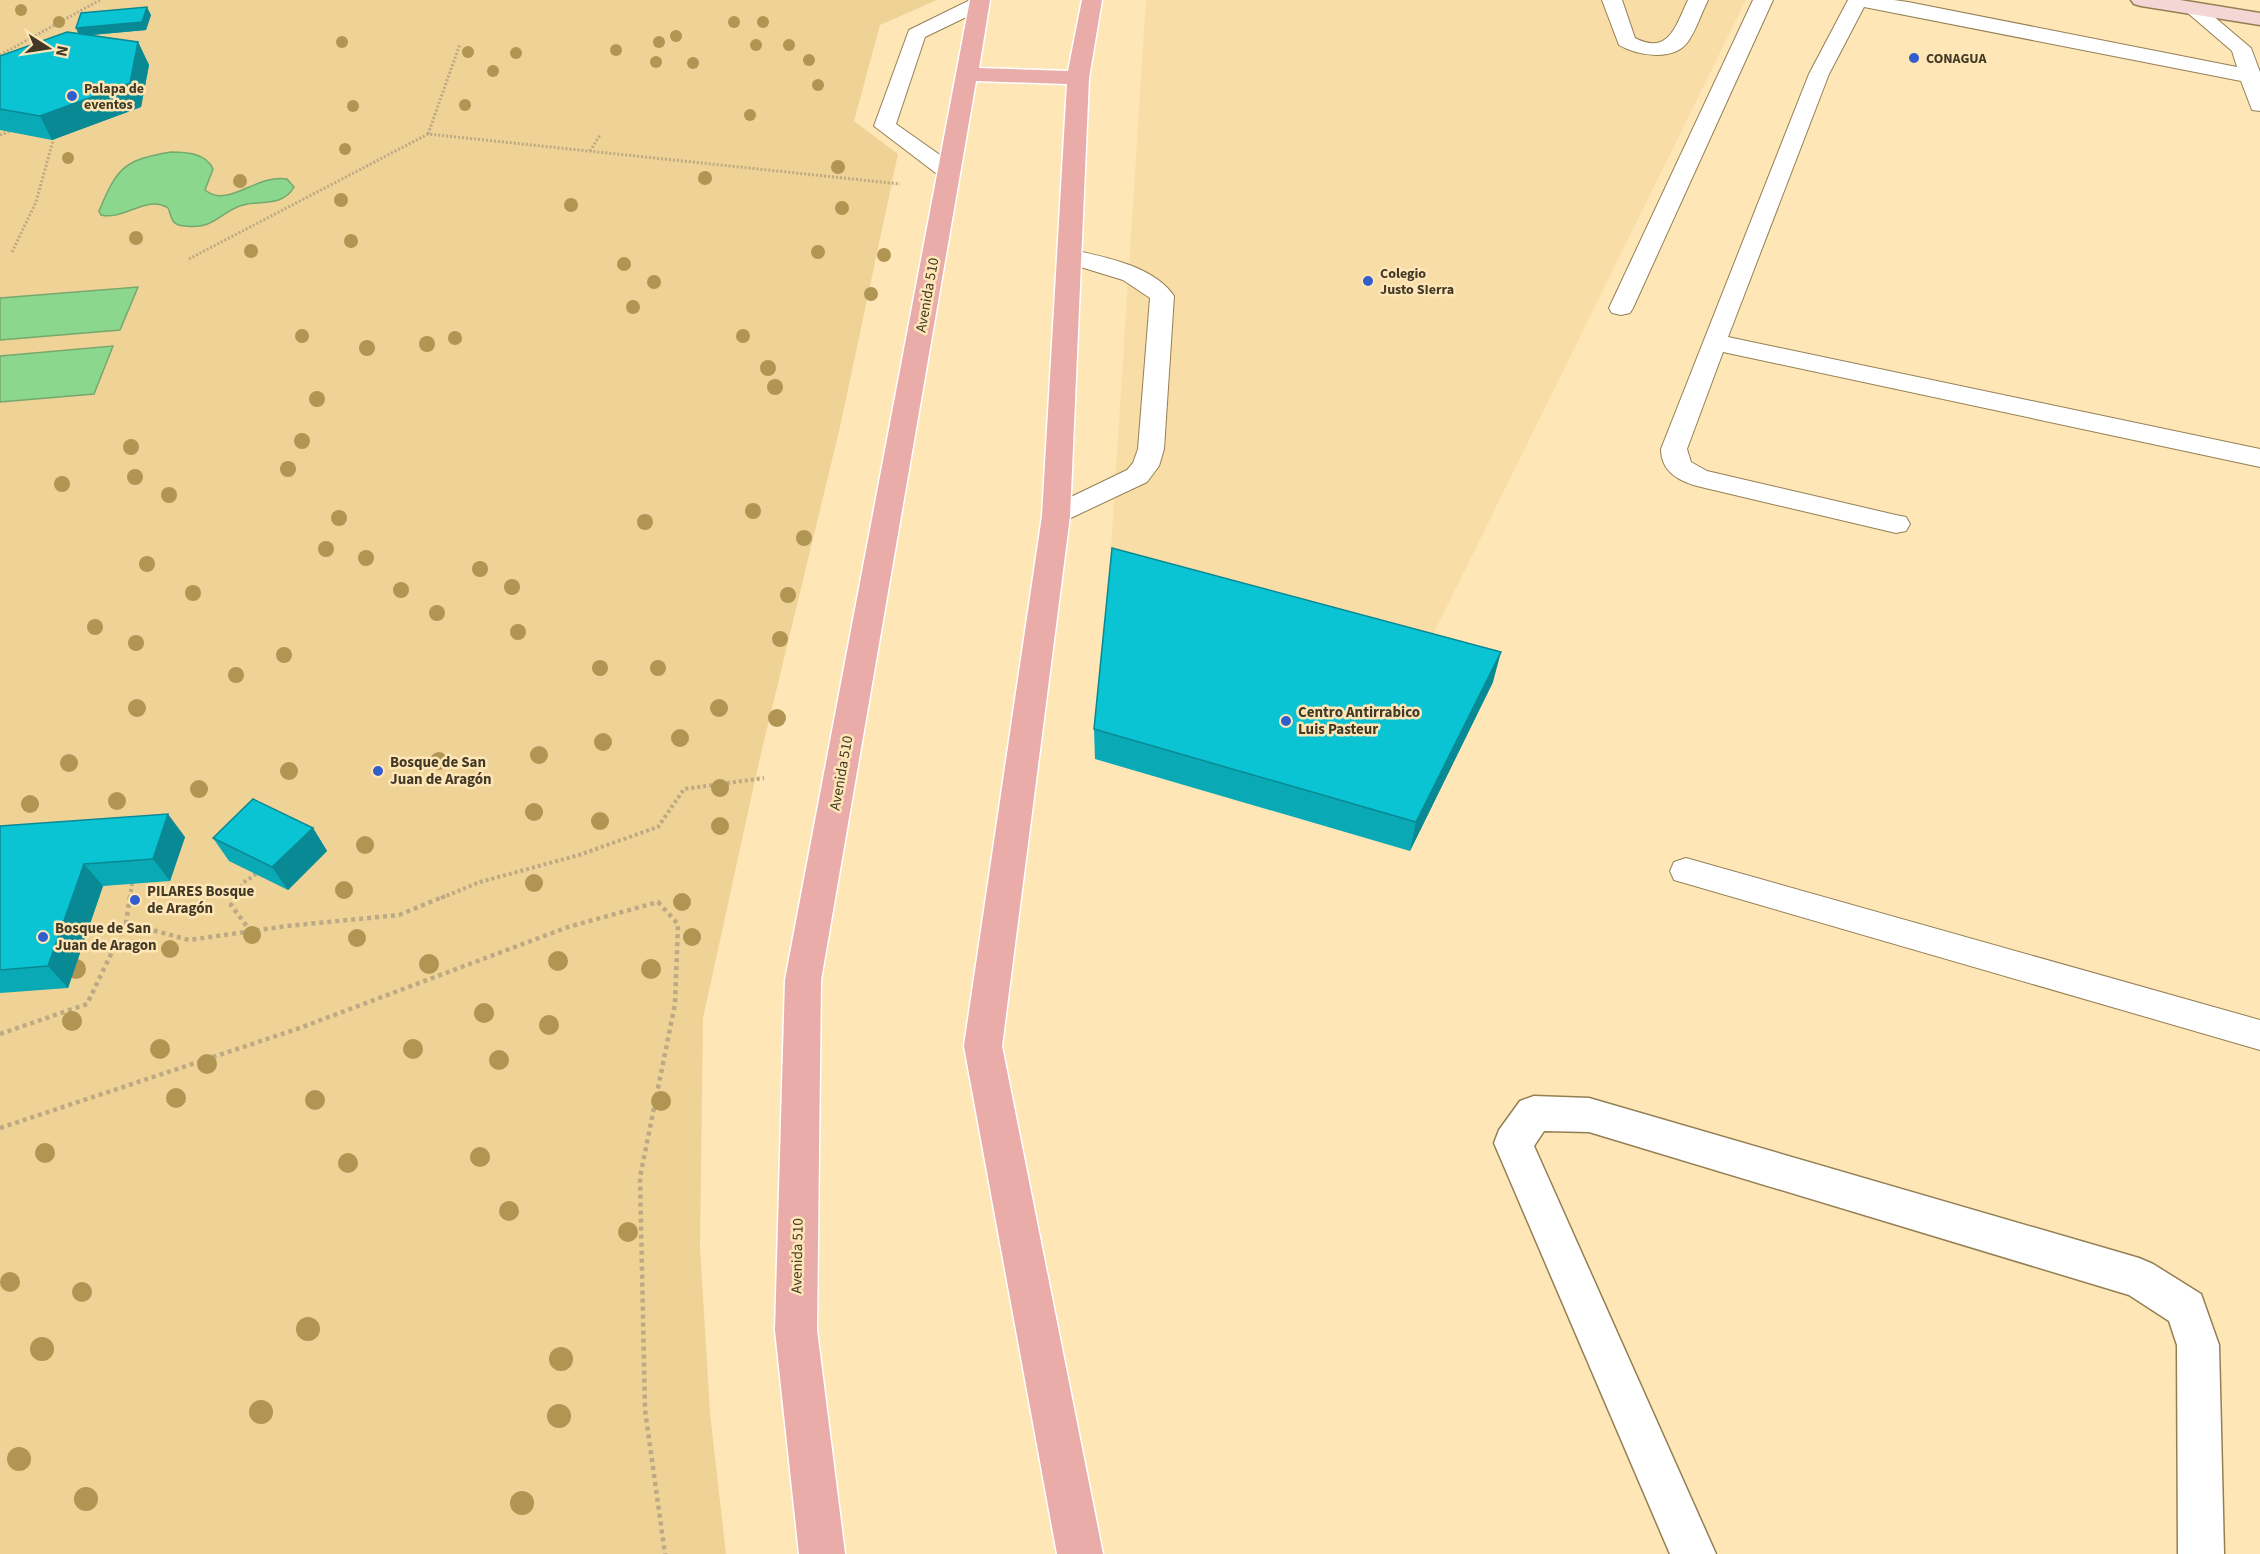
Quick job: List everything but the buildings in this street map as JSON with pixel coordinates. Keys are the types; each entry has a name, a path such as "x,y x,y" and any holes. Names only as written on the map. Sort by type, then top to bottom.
{"main road":[{"path":"1080,1554 983,1046 1056,516 1078,78 1092,0"},
{"path":"2141,0 2260,19"},
{"name":"Avenida 510","path":"822,1554 796,1330 803,980 980,2"},
{"path":"967,74 1078,78"}],"street":[{"path":"1693,1554 1513,1143 1534,1113 1589,1115 2139,1278 2186,1308 2198,1345 2201,1554"}],"lane":[{"path":"1612,0 1626,41 1641,47 1662,49 1675,45 1678,41 1698,0"},
{"path":"1621,308 1763,0"},
{"path":"1896,524 1701,478 1678,466 1673,458 1674,449 1714,342 1819,74 1858,0 1956,16 2255,77"},
{"path":"949,172 885,126 916,34 980,2"},
{"path":"2192,8 2251,44 2260,105"},
{"path":"1056,516 1137,476 1146,466 1151,449 1162,296 1153,286 1138,277 1069,256"},
{"path":"1714,342 2260,458"},
{"path":"1686,871 2260,1035"}],"path":[{"path":"0,55 100,0"},
{"path":"428,134 460,44"},
{"path":"0,135 16,128 8,127"},
{"path":"12,252 36,202 55,134 45,133"},
{"path":"189,259 428,134 900,184"},
{"path":"590,151 600,135"},
{"path":"126,923 189,940 399,915 480,882 579,855 658,827 684,789 764,778"},
{"path":"251,932 231,905 243,884 256,874"},
{"path":"0,1034 87,1004 126,923 132,884"},
{"path":"0,1128 297,1029 568,927 658,902 678,924 675,1004 640,1177 645,1410 665,1554"}],"shaded area":[{"name":"Bosque de San Juan de Aragón","path":"0,0 937,0 880,25 854,121 898,154 840,427 759,762 703,1018 700,1246 710,1413 726,1554 0,1554"},
{"name":"Colegio Justo SIerra","path":"1146,0 1746,0 1426,649 1110,563"},
{"path":"171,152 195,154 210,164 213,169 205,190 214,195 233,194 264,181 275,179 287,179 294,187 284,198 243,205 204,225 183,226 172,220 168,208 152,204 110,216 101,215 99,211 105,196 124,168 142,159"},
{"path":"138,287 120,330 0,340 0,298"},
{"path":"113,346 94,394 0,402 0,356"}],"place":[{"name":"CONAGUA","path":"1914,58"},
{"name":"Palapa de eventos","path":"72,96"},
{"name":"Colegio Justo SIerra","path":"1368,281"},
{"name":"Centro Antirrabico Luis Pasteur","path":"1286,721"},
{"name":"Bosque de San Juan de Aragón","path":"378,771"},
{"name":"PILARES Bosque de Aragón","path":"135,900"},
{"name":"Bosque de San Juan de Aragon","path":"43,937"}]}
